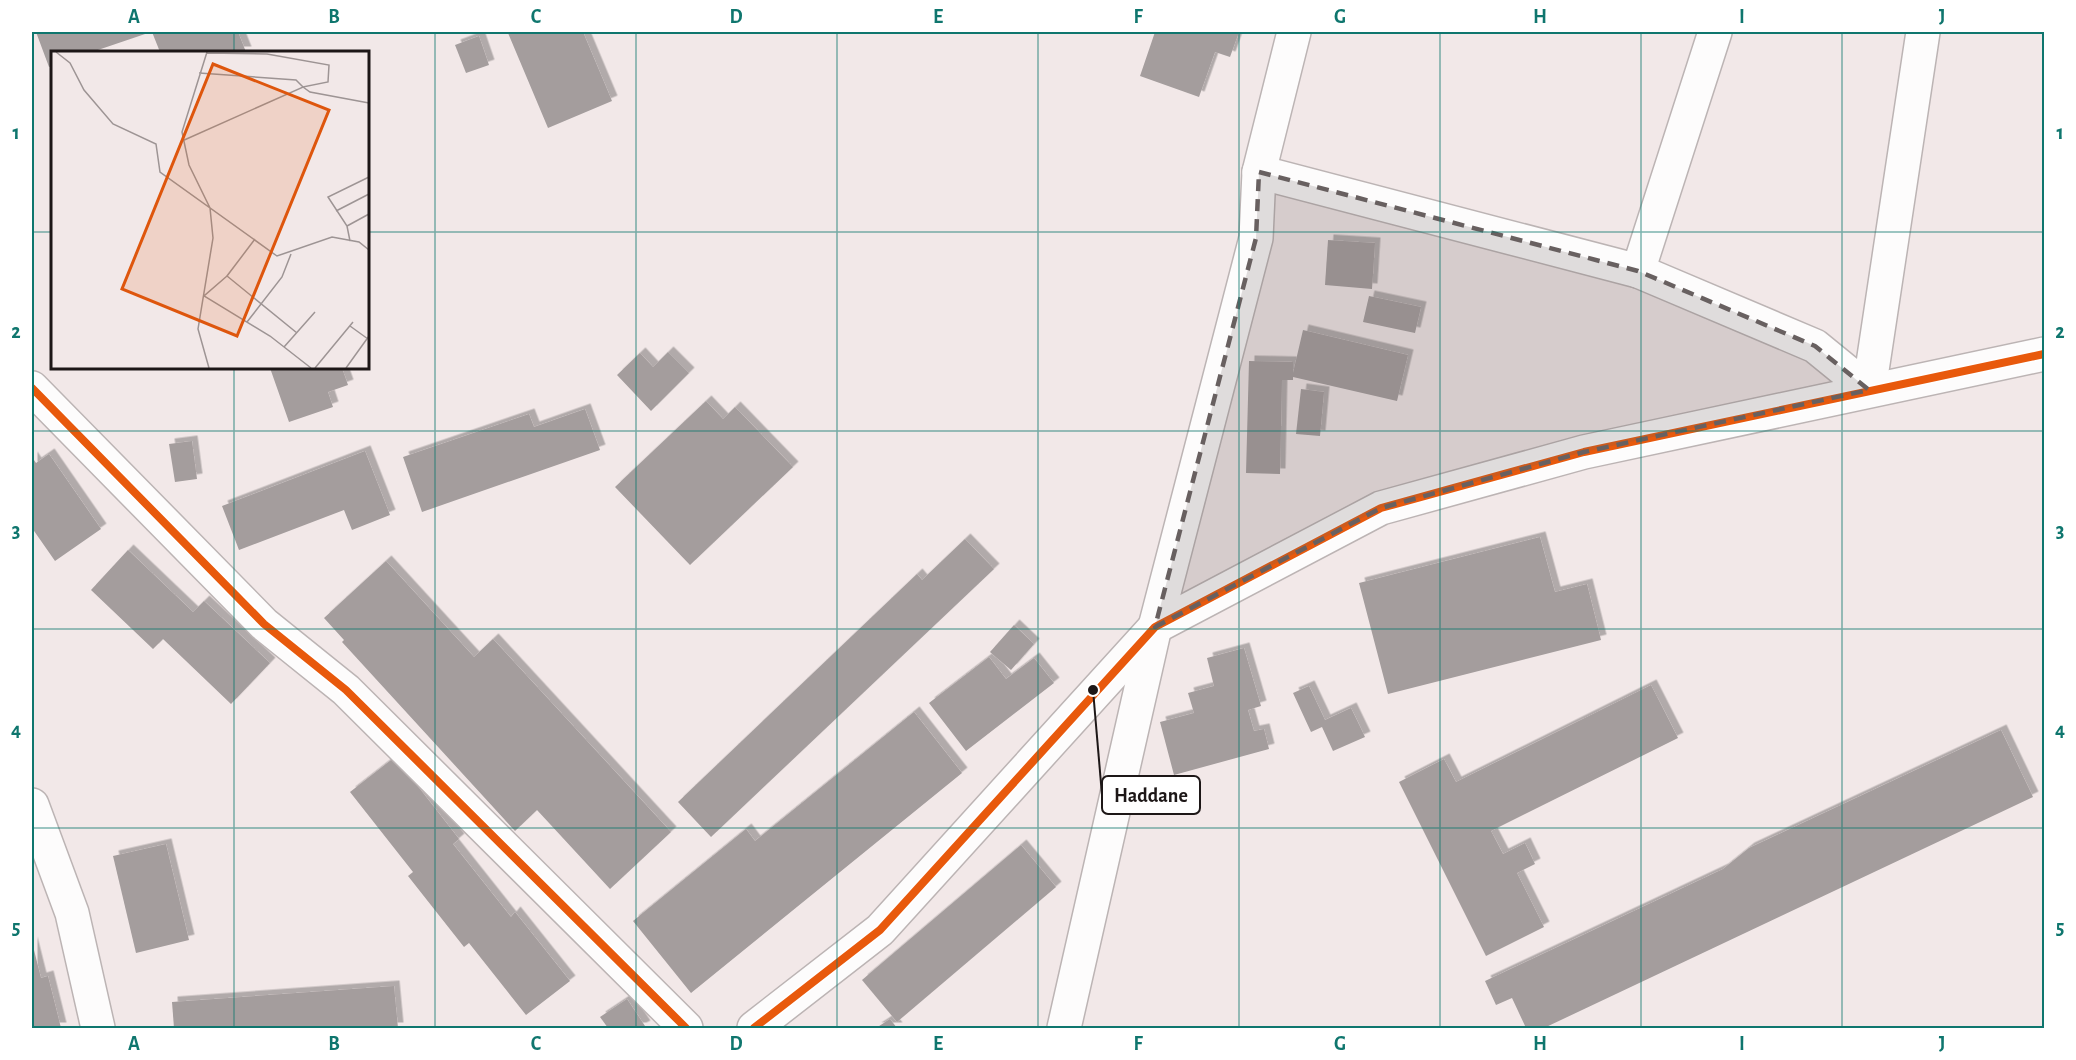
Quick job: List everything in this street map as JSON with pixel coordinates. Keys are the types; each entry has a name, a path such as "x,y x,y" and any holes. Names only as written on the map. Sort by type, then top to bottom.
{"street":[{"path":"1064,1029 1155,627 1256,238 1259,172 1294,32"},
{"path":"1638,272 1714,32"},
{"path":"1869,390 1923,32"},
{"path":"1259,172 1638,272 1815,346 1869,390"},
{"path":"754,1029 880,930 1155,627 1381,508 1584,452 2044,354"},
{"path":"32,388 264,624 346,690 686,1029"},
{"path":"32,805 72,913 98,1029"}],"highlighted area":[{"path":"1259,172 1638,271 1815,346 1869,390 1584,452 1381,508 1155,627 1256,238"}],"building":[{"path":"36,32 151,32 95,51 51,51 51,66 49,67"},
{"path":"152,32 238,32 246,51 160,51"},
{"path":"559,32 560,34 583,32 612,101 548,128 508,33"},
{"path":"1155,32 1239,32 1230,57 1215,52 1199,97 1140,76"},
{"path":"479,36 489,65 466,73 455,45"},
{"path":"1328,240 1375,243 1372,289 1325,285"},
{"path":"1369,296 1421,307 1415,333 1363,322"},
{"path":"1303,330 1408,355 1397,401 1293,377 1293,380 1282,380 1280,474 1246,473 1249,361 1293,362 1293,373"},
{"path":"668,352 689,373 651,411 617,375 640,353 653,367"},
{"path":"270,369 342,369 348,385 328,392 333,407 289,422"},
{"path":"1301,389 1324,392 1320,436 1296,434"},
{"path":"706,401 723,419 735,407 793,467 690,565 615,487"},
{"path":"585,409 600,450 422,512 403,457 529,414 534,427"},
{"path":"192,441 197,479 175,482 169,444"},
{"path":"365,451 390,515 352,530 344,510 239,550 222,506"},
{"path":"49,454 101,529 55,561 32,528 32,457 36,463"},
{"path":"1540,537 1555,592 1587,584 1601,640 1388,694 1359,583"},
{"path":"965,539 994,569 711,837 678,802 917,574 922,580"},
{"path":"128,550 193,612 204,601 270,663 231,704 163,639 153,649 91,590"},
{"path":"386,561 474,657 493,639 671,832 610,889 537,810 515,831 342,642 344,640 324,618"},
{"path":"1014,625 1034,644 1011,670 990,652"},
{"path":"1244,648 1261,706 1248,710 1254,731 1264,729 1269,749 1174,775 1160,722 1194,713 1188,693 1214,686 1207,658"},
{"path":"989,657 1006,679 1034,658 1054,683 966,751 929,703"},
{"path":"1651,685 1678,738 1491,831 1503,854 1525,843 1535,864 1517,873 1544,927 1486,956 1399,782 1444,759 1456,782"},
{"path":"1309,686 1325,720 1351,708 1365,737 1333,751 1322,727 1311,732 1293,693"},
{"path":"914,712 962,773 691,993 633,921 746,829 755,841"},
{"path":"2001,730 2033,797 1544,1028 1526,1028 1512,998 1496,1005 1485,981 1723,869 1749,848"},
{"path":"395,757 459,839 453,844 511,917 515,912 570,981 526,1015 469,943 464,947 408,876 413,872 350,792"},
{"path":"166,844 189,940 136,953 113,856"},
{"path":"1021,845 1056,887 897,1022 862,980"},
{"path":"32,942 41,978 48,976 61,1028 32,1028"},
{"path":"394,986 398,1028 174,1028 172,1002"},
{"path":"627,999 645,1026 608,1028 600,1017"},
{"path":"890,1019 897,1028 876,1028"}],"cycle path":[{"path":"754,1028 880,930 1155,627 1381,508 1584,452 2044,354"},
{"path":"32,388 264,624 346,690 686,1028"}],"place":[{"name":"Haddane","path":"1093,690"}]}
